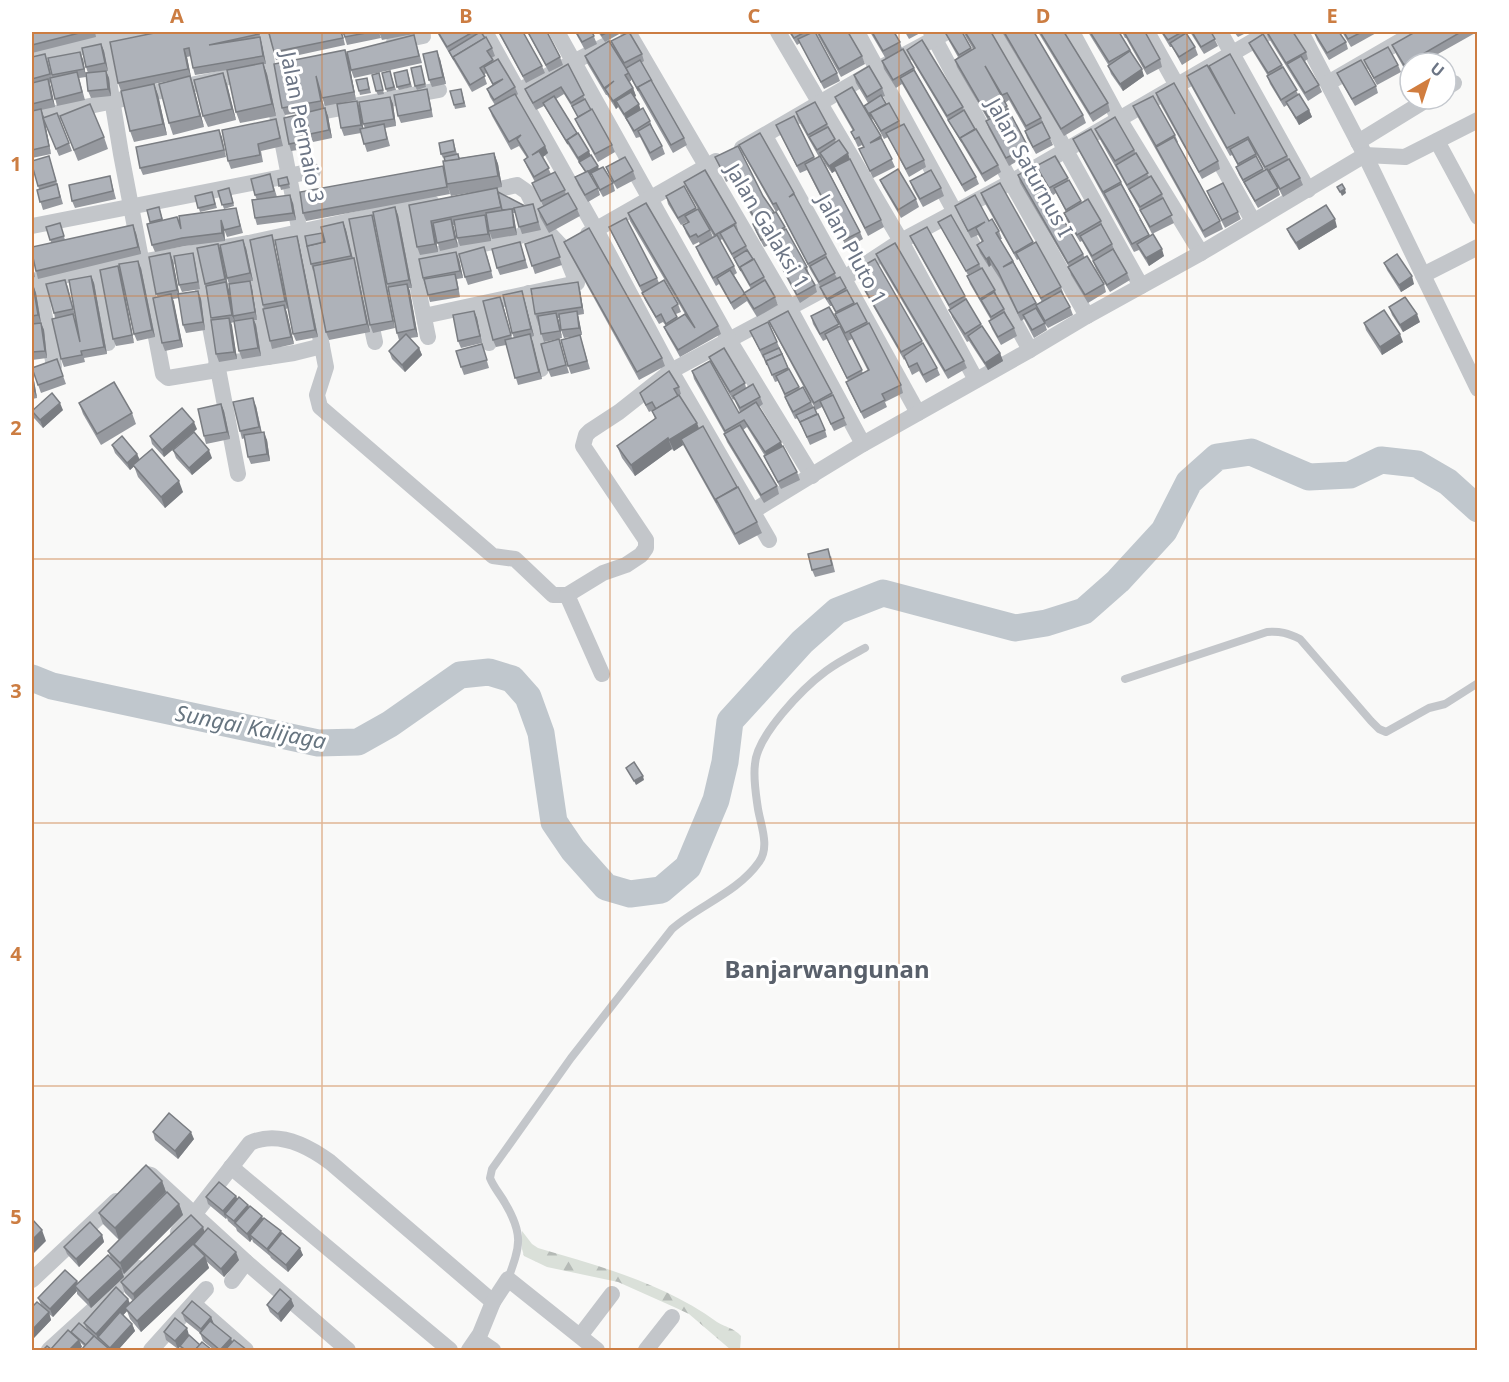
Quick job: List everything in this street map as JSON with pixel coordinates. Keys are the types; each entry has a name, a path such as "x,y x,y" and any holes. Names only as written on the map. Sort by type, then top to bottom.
{"street":[{"path":"32,57 102,37 157,32"},
{"name":"Jalan Permaio 3","path":"261,32 274,67 273,121 290,175 326,367 317,395 320,407 493,556 515,559 553,596 567,595"},
{"path":"485,32 596,230 671,371 769,540"},
{"path":"557,32 729,340 812,476"},
{"path":"518,91 630,32"},
{"name":"Jalan Galaksi 1","path":"630,32 790,309 863,444"},
{"path":"778,32 901,242 976,380"},
{"path":"857,32 1030,350"},
{"path":"1000,32 1141,286"},
{"path":"1072,32 1119,119 1202,253"},
{"path":"1147,32 1253,221"},
{"path":"1220,32 1308,190"},
{"path":"602,674 567,595 603,573 641,555 646,548 646,540 584,446 584,441 590,431 619,412 671,371 843,279 901,242 1011,182 1269,32"},
{"path":"1301,32 1362,149 1478,389"},
{"path":"1328,83 1416,32"},
{"path":"563,248 765,136 938,34"},
{"name":"Jalan Saturnus I","path":"938,34 1011,182 1087,316"},
{"path":"378,46 423,36"},
{"path":"102,37 113,101 127,153 132,206 163,374 168,378 179,377 322,346"},
{"path":"32,118 274,67"},
{"path":"273,121 439,90"},
{"path":"753,511 863,444 1202,253 1308,190 1412,111"},
{"path":"1362,149 1405,157 1478,120"},
{"name":"Jalan Pluto 1","path":"765,136 918,413"},
{"path":"1437,141 1470,187 1478,217"},
{"path":"32,225 313,171"},
{"path":"424,316 577,283 563,248 546,230 527,192 520,186 465,196"},
{"path":"54,366 35,280 249,243 444,201"},
{"path":"402,210 428,337"},
{"path":"349,221 375,342"},
{"path":"412,260 546,230"},
{"path":"249,243 268,357"},
{"path":"1423,275 1478,247"},
{"path":"196,253 238,474"},
{"path":"92,270 108,343"},
{"path":"529,293 541,369"},
{"path":"480,304 489,343"},
{"path":"537,348 557,344"},
{"path":"49,1350 194,1216 250,1143 261,1138 281,1139 308,1146 351,1179 493,1302"},
{"path":"231,1167 450,1350"},
{"path":"32,1280 144,1175 151,1175 194,1216 348,1350"},
{"path":"232,1281 246,1262"},
{"path":"493,1350 473,1345 493,1302 508,1279 597,1350"},
{"path":"151,1350 206,1289"},
{"path":"580,1336 612,1294"},
{"path":"193,1304 246,1350"},
{"path":"646,1350 672,1317"}],"lane":[{"path":"1125,679 1267,632 1288,633 1300,639 1371,721 1386,732 1429,708 1445,704 1478,682"},
{"path":"508,1279 519,1249 518,1232 513,1217 490,1178 492,1169 571,1058 672,928 730,890 760,861 765,845 756,794 754,762 763,739 777,720 826,671 865,648"}],"green space":[{"path":"522,1231 538,1248 608,1269 676,1297 738,1333 741,1336 740,1350 731,1350 689,1314 618,1282 547,1267 524,1256"}],"building":[{"path":"32,32 83,32 32,45"},
{"path":"159,32 258,32 259,34 209,45 260,37 263,56 193,68 189,48 184,49 188,69 118,83 110,42"},
{"path":"341,32 343,38 274,52 269,33"},
{"path":"343,32 371,32 345,37"},
{"path":"438,32 473,32 447,47"},
{"path":"480,32 485,38 453,57 454,60 449,51"},
{"path":"499,32 523,32 542,66 523,76"},
{"path":"528,32 547,32 560,57 546,65"},
{"path":"576,32 592,32 594,36 582,42"},
{"path":"629,32 642,54 624,63 611,41"},
{"path":"790,32 805,32 794,38"},
{"path":"813,32 837,73 821,82 798,39"},
{"path":"818,32 848,32 862,56 839,69"},
{"path":"872,32 894,32 900,42 883,51"},
{"path":"962,32 971,48 959,55 946,34"},
{"path":"965,32 991,32 1041,118 1026,126 1007,93 1002,95 985,66 1007,106 988,117 955,60 975,48"},
{"path":"1004,32 1034,32 1083,115 1061,129"},
{"path":"1040,32 1064,32 1108,103 1090,114"},
{"path":"1090,32 1119,32 1130,50 1109,62"},
{"path":"1124,32 1145,32 1160,59 1145,68"},
{"path":"1162,32 1182,32 1168,40"},
{"path":"1192,32 1211,32 1215,39 1201,47"},
{"path":"1267,32 1293,32 1306,52 1286,63"},
{"path":"1314,32 1339,32 1346,42 1327,53"},
{"path":"1344,32 1362,32 1348,39"},
{"path":"1415,32 1461,32 1428,51 1398,51 1398,55 1392,45"},
{"path":"1186,33 1195,47 1179,57 1170,43"},
{"path":"1263,34 1282,65 1268,73 1249,43"},
{"path":"414,35 419,56 351,70 347,52"},
{"path":"486,37 492,48 487,51 493,60 480,68 485,76 470,85 453,57"},
{"path":"922,40 963,107 947,116 907,50"},
{"path":"609,41 629,73 625,75 633,88 613,101 605,89 614,81 604,88 585,56"},
{"path":"101,44 105,63 86,67 82,48"},
{"path":"1388,47 1398,65 1374,78 1364,60"},
{"path":"903,49 914,68 893,80 882,61"},
{"path":"345,50 354,92 322,98 316,76 321,101 282,108 274,64"},
{"path":"437,51 443,77 429,80 423,54"},
{"path":"1130,51 1142,69 1120,84 1108,66"},
{"path":"80,52 84,69 52,75 48,58"},
{"path":"45,54 50,74 32,79 32,57"},
{"path":"1230,54 1287,156 1265,167 1248,137 1227,148 1187,76 1207,65 1235,114 1209,66"},
{"path":"1301,56 1319,85 1305,93 1287,64"},
{"path":"498,59 515,87 494,100 487,89 503,79 493,84 484,67"},
{"path":"640,60 652,81 638,87 638,90 626,68"},
{"path":"1361,60 1376,86 1352,99 1337,73"},
{"path":"263,63 272,104 236,112 227,70"},
{"path":"568,64 584,95 571,103 561,87 533,103 525,89"},
{"path":"421,66 425,84 415,86 411,68"},
{"path":"869,66 882,88 867,97 854,75"},
{"path":"1283,67 1297,90 1281,100 1267,76"},
{"path":"407,70 410,84 397,87 394,73"},
{"path":"914,70 976,177 962,185 900,78"},
{"path":"106,71 108,89 88,91 86,73"},
{"path":"390,71 394,87 386,89 382,73"},
{"path":"77,72 82,92 55,99 50,78"},
{"path":"223,73 232,109 203,116 194,80"},
{"path":"379,73 383,90 376,91 372,75"},
{"path":"190,76 200,116 169,123 159,84"},
{"path":"367,78 369,89 359,91 356,80"},
{"path":"48,79 52,99 32,104 32,83"},
{"path":"651,80 684,138 671,145 638,87"},
{"path":"1174,83 1218,161 1199,172 1156,93"},
{"path":"154,84 163,124 130,131 121,91"},
{"path":"852,87 881,136 870,143 881,138 892,159 870,171 859,149 864,147 859,137 855,139 851,132 854,130 835,97"},
{"path":"427,89 431,110 398,116 394,95"},
{"path":"461,89 464,103 454,105 450,91"},
{"path":"631,92 639,104 624,114 616,101"},
{"path":"515,94 545,146 532,155 539,151 549,168 534,177 524,160 528,157 517,139 521,135 509,142 489,108"},
{"path":"1299,94 1309,110 1296,118 1286,102"},
{"path":"881,95 886,104 870,113 872,115 870,116 864,106"},
{"path":"554,96 577,133 567,140 568,144 543,103"},
{"path":"1153,96 1175,135 1156,146 1133,106"},
{"path":"390,97 394,119 363,124 359,102"},
{"path":"585,99 591,110 578,117 572,106"},
{"path":"357,101 361,125 341,128 337,104"},
{"path":"815,102 827,124 808,135 796,112"},
{"path":"889,103 899,121 881,131 870,113"},
{"path":"90,104 104,137 74,150 60,116"},
{"path":"325,108 329,130 310,134 306,118 309,140 289,144 284,118"},
{"path":"643,108 650,121 634,131 626,118"},
{"path":"41,109 49,146 32,150 32,111"},
{"path":"592,109 612,145 595,154 575,119"},
{"path":"1008,109 1028,147 1006,158 986,121"},
{"path":"964,110 975,129 960,138 962,142 948,120"},
{"path":"57,113 69,143 56,149 43,118"},
{"path":"794,116 814,157 797,166 776,125"},
{"path":"1115,117 1134,150 1115,161 1095,129"},
{"path":"276,119 280,138 258,144 260,155 228,161 222,130"},
{"path":"1042,122 1050,138 1033,147 1025,131"},
{"path":"384,124 387,139 364,144 360,129"},
{"path":"650,124 662,146 650,153 638,131"},
{"path":"904,124 924,160 906,169 886,133"},
{"path":"828,127 835,139 817,150 809,137"},
{"path":"976,129 998,165 982,174 960,138"},
{"path":"1091,129 1121,182 1103,192 1073,139"},
{"path":"219,130 224,150 140,168 136,147"},
{"path":"578,133 589,151 578,158 567,140"},
{"path":"760,133 794,193 789,197 794,194 826,254 808,264 776,203 773,204 739,145"},
{"path":"1174,137 1220,221 1203,231 1156,147"},
{"path":"1248,139 1256,154 1238,164 1230,149"},
{"path":"453,140 455,151 441,154 439,143"},
{"path":"839,140 848,153 829,166 820,153"},
{"path":"738,146 763,196 774,212 771,214 776,212 785,227 761,240 753,224 757,222 728,172 724,174 715,157"},
{"path":"494,153 498,176 447,184 443,161"},
{"path":"1136,153 1148,173 1127,185 1116,165"},
{"path":"458,154 459,159 445,161 444,157"},
{"path":"591,155 598,166 586,172 579,162"},
{"path":"49,156 56,181 38,186 32,161"},
{"path":"820,156 860,232 844,240 805,164"},
{"path":"1055,156 1068,178 1049,188 1036,166"},
{"path":"1256,156 1263,169 1243,180 1236,167"},
{"path":"625,157 633,171 614,182 606,167"},
{"path":"850,159 881,220 865,228 834,167"},
{"path":"1289,159 1300,178 1280,189 1269,170"},
{"path":"443,166 447,187 303,213 300,192"},
{"path":"603,167 613,183 600,190 591,173"},
{"path":"1033,167 1083,254 1068,263 1018,175"},
{"path":"898,169 916,199 898,210 880,180"},
{"path":"1267,169 1278,188 1255,201 1244,182"},
{"path":"705,170 736,223 715,235 684,182"},
{"path":"931,170 941,188 920,199 910,181"},
{"path":"588,171 598,188 585,195 575,177"},
{"path":"555,172 565,190 541,201 532,183"},
{"path":"270,174 274,191 255,195 251,179"},
{"path":"110,176 113,191 72,201 69,185"},
{"path":"1151,176 1162,194 1140,207 1129,189"},
{"path":"287,177 289,184 279,186 278,179"},
{"path":"1069,180 1081,201 1066,210 1054,188"},
{"path":"1000,183 1033,242 1014,253 981,193"},
{"path":"1223,183 1238,212 1222,220 1207,191"},
{"path":"57,184 60,197 40,202 37,190"},
{"path":"1121,184 1149,235 1132,244 1104,193"},
{"path":"1342,184 1345,189 1340,192 1337,187"},
{"path":"684,186 696,208 678,218 666,196"},
{"path":"229,188 233,203 222,205 218,191"},
{"path":"497,188 501,207 431,221 435,244 417,247 409,205"},
{"path":"212,192 215,204 198,208 195,196"},
{"path":"498,192 525,206 502,210"},
{"path":"568,193 577,209 547,225 538,209"},
{"path":"290,195 293,213 255,218 252,200"},
{"path":"975,195 989,221 992,219 999,231 996,233 1013,261 1003,267 1013,262 1036,303 1018,313 998,271 977,245 983,241 976,228 985,222 968,231 955,206"},
{"path":"1163,198 1172,215 1150,227 1140,210"},
{"path":"1088,199 1101,221 1077,235 1064,213"},
{"path":"646,203 718,326 678,350 664,327 685,314 695,328 628,213"},
{"path":"533,204 538,222 519,227 514,208"},
{"path":"1326,205 1335,219 1296,243 1287,229"},
{"path":"159,207 162,219 150,222 147,210"},
{"path":"395,207 409,280 387,284 373,212"},
{"path":"236,208 240,226 224,230 221,220 222,233 182,238 152,245 147,224 177,217 181,229 179,216"},
{"path":"512,209 514,227 489,231 486,213"},
{"path":"698,209 710,230 698,237 696,234 690,237 683,225 689,222 685,216"},
{"path":"372,215 393,321 370,325 349,219"},
{"path":"485,215 488,234 457,238 454,220"},
{"path":"951,215 979,264 966,271 938,222"},
{"path":"626,218 657,278 640,286 609,227"},
{"path":"451,219 455,239 437,243 433,223"},
{"path":"343,222 351,256 311,264 307,246 325,242 321,227"},
{"path":"60,223 64,236 50,240 46,227"},
{"path":"1101,224 1112,244 1092,256 1080,236"},
{"path":"133,225 138,247 36,271 32,247"},
{"path":"734,225 746,246 732,254 720,233"},
{"path":"927,227 965,296 949,305 910,236"},
{"path":"589,228 662,358 637,372 564,242"},
{"path":"786,229 815,285 797,295 767,239"},
{"path":"322,233 324,242 307,246 305,236"},
{"path":"1153,234 1162,249 1146,258 1137,244"},
{"path":"272,235 285,301 263,305 250,240"},
{"path":"552,235 560,257 532,266 525,244"},
{"path":"717,235 734,266 713,278 696,247"},
{"path":"297,236 315,330 293,334 275,240"},
{"path":"243,240 250,273 227,278 220,245"},
{"path":"520,242 525,260 497,268 492,249"},
{"path":"1036,242 1061,287 1041,298 1016,253"},
{"path":"895,243 964,361 945,371 876,254"},
{"path":"218,244 225,279 205,284 197,248"},
{"path":"484,247 491,271 465,277 459,254"},
{"path":"1113,249 1127,273 1107,285 1093,261"},
{"path":"747,250 753,259 740,267 741,271 734,258"},
{"path":"456,252 460,271 423,278 419,259"},
{"path":"170,253 177,290 156,294 149,257"},
{"path":"193,253 198,282 179,285 174,256"},
{"path":"1397,254 1412,276 1399,285 1384,263"},
{"path":"1087,256 1104,284 1085,295 1068,267"},
{"path":"826,257 835,273 819,282 810,266"},
{"path":"354,258 367,324 326,332 313,266"},
{"path":"754,259 764,277 750,285 740,267"},
{"path":"875,259 922,341 901,352 854,271"},
{"path":"138,261 152,330 134,334 119,264"},
{"path":"118,266 132,335 113,339 100,270"},
{"path":"982,268 995,290 980,299 967,276"},
{"path":"730,270 745,294 731,303 717,278"},
{"path":"455,274 458,289 428,295 424,279"},
{"path":"91,276 104,347 81,351 82,355 61,359 52,319 73,314 80,342 69,280"},
{"path":"840,277 846,288 827,299 820,287"},
{"path":"65,280 73,309 54,313 46,284"},
{"path":"664,280 678,304 672,308 677,317 666,324 661,314 656,317 642,293"},
{"path":"765,280 775,297 754,309 744,293"},
{"path":"250,281 255,312 233,316 229,284"},
{"path":"226,282 232,315 211,318 206,286"},
{"path":"578,282 582,307 535,314 531,289"},
{"path":"407,284 415,329 397,333 388,287"},
{"path":"32,285 38,315 32,316"},
{"path":"847,290 854,303 836,312 829,299"},
{"path":"198,291 203,322 183,325 178,294"},
{"path":"522,291 531,329 512,333 503,295"},
{"path":"1061,291 1070,307 1045,321 1036,305"},
{"path":"994,292 1004,309 991,317 981,300"},
{"path":"171,294 180,340 162,343 153,298"},
{"path":"500,297 511,335 493,340 483,301"},
{"path":"1405,297 1417,314 1400,325 1389,307"},
{"path":"966,299 981,324 965,334 949,310"},
{"path":"857,303 867,322 845,333 835,314"},
{"path":"284,305 291,337 270,341 263,309"},
{"path":"829,307 839,324 820,334 811,316"},
{"path":"1036,308 1045,323 1032,330 1023,315"},
{"path":"1384,310 1400,334 1380,347 1364,323"},
{"path":"474,311 480,336 458,341 453,315"},
{"path":"577,311 579,328 561,330 559,314"},
{"path":"788,311 832,393 814,403 769,321"},
{"path":"1004,312 1014,328 998,337 989,321"},
{"path":"556,313 560,331 541,334 538,316"},
{"path":"229,318 234,352 216,354 211,320"},
{"path":"253,318 258,348 239,351 234,321"},
{"path":"768,322 777,342 760,350 750,331"},
{"path":"41,323 45,351 32,352 32,324"},
{"path":"869,323 901,385 882,394 885,400 861,412 846,382 869,370 850,333"},
{"path":"840,326 862,370 847,378 825,334"},
{"path":"982,326 1000,353 985,363 968,336"},
{"path":"406,334 419,348 402,365 389,351"},
{"path":"530,334 539,372 515,378 505,340"},
{"path":"580,335 587,361 568,366 561,340"},
{"path":"559,339 566,365 548,370 541,344"},
{"path":"923,343 937,368 923,375 917,363 909,367 904,356"},
{"path":"482,344 487,360 461,367 456,351"},
{"path":"724,348 745,383 730,392 709,357"},
{"path":"779,348 782,354 766,361 767,365 763,355"},
{"path":"782,354 788,368 772,375 766,361"},
{"path":"57,359 63,376 38,385 32,368"},
{"path":"710,361 739,413 756,402 781,442 765,452 744,420 725,431 692,371"},
{"path":"789,369 799,387 785,394 776,376"},
{"path":"669,371 679,387 674,389 678,396 656,409 652,402 646,405 640,393"},
{"path":"114,382 132,413 97,434 79,403"},
{"path":"753,384 760,397 740,408 733,396"},
{"path":"803,387 811,402 793,412 785,397"},
{"path":"52,393 60,403 40,420 32,411"},
{"path":"679,395 697,423 669,440 668,438 631,465 617,446 656,418 652,411"},
{"path":"833,395 844,418 831,424 820,401"},
{"path":"253,398 259,427 240,431 233,402"},
{"path":"221,404 227,432 204,436 198,409"},
{"path":"814,407 817,414 800,422 802,426 796,415"},
{"path":"182,408 194,422 162,450 150,436"},
{"path":"818,414 825,430 807,437 800,422"},
{"path":"740,425 777,486 761,495 724,434"},
{"path":"703,426 737,487 716,499 717,503 681,439"},
{"path":"194,432 209,450 189,468 173,450"},
{"path":"264,432 267,454 248,457 244,435"},
{"path":"122,436 137,454 127,463 112,445"},
{"path":"783,446 797,472 778,482 764,456"},
{"path":"152,449 179,481 161,497 133,465"},
{"path":"738,487 757,522 735,534 716,499"},
{"path":"828,549 832,565 812,570 808,554"},
{"path":"634,762 643,776 634,781 626,768"},
{"path":"169,1113 191,1132 175,1151 153,1132"},
{"path":"146,1165 162,1181 115,1228 99,1213"},
{"path":"219,1182 236,1196 223,1211 206,1197"},
{"path":"167,1192 179,1204 120,1263 108,1251"},
{"path":"239,1197 248,1205 234,1221 225,1214"},
{"path":"250,1206 262,1216 247,1234 235,1223"},
{"path":"191,1215 203,1227 133,1294 121,1282"},
{"path":"264,1218 281,1231 267,1249 250,1235"},
{"path":"32,1219 42,1230 32,1240"},
{"path":"90,1222 102,1235 76,1259 64,1247"},
{"path":"208,1228 236,1252 221,1269 194,1244"},
{"path":"282,1233 300,1248 286,1265 268,1250"},
{"path":"193,1244 205,1256 137,1321 125,1308"},
{"path":"108,1255 121,1269 88,1300 75,1286"},
{"path":"65,1270 77,1281 50,1309 38,1298"},
{"path":"116,1287 128,1299 96,1334 84,1323"},
{"path":"280,1289 291,1299 278,1314 267,1305"},
{"path":"192,1301 211,1317 201,1329 182,1313"},
{"path":"37,1302 49,1312 32,1330 32,1307"},
{"path":"120,1312 132,1324 110,1348 98,1337"},
{"path":"175,1318 187,1328 175,1341 164,1332"},
{"path":"210,1321 231,1338 220,1350 200,1333"},
{"path":"79,1323 94,1336 86,1345 71,1332"},
{"path":"68,1330 79,1340 69,1350 43,1350 47,1346 51,1349"},
{"path":"189,1335 200,1345 195,1350 186,1350 180,1346"},
{"path":"94,1336 108,1348 81,1350"},
{"path":"234,1340 247,1350 225,1350"},
{"path":"202,1342 212,1350 195,1350"}],"waterway":[{"name":"Sungai Kalijaga","path":"32,678 52,686 318,743 358,742 390,724 460,675 489,672 512,679 528,697 541,733 554,822 573,850 606,887 630,894 661,890 688,867 716,800 725,762 730,721 802,642 837,611 883,593 1015,628 1046,623 1084,611 1118,581 1164,531 1189,482 1217,457 1251,452 1309,477 1350,475 1381,460 1417,464 1448,482 1478,509"}],"district":[{"name":"Banjarwangunan","path":"827,968"}]}
